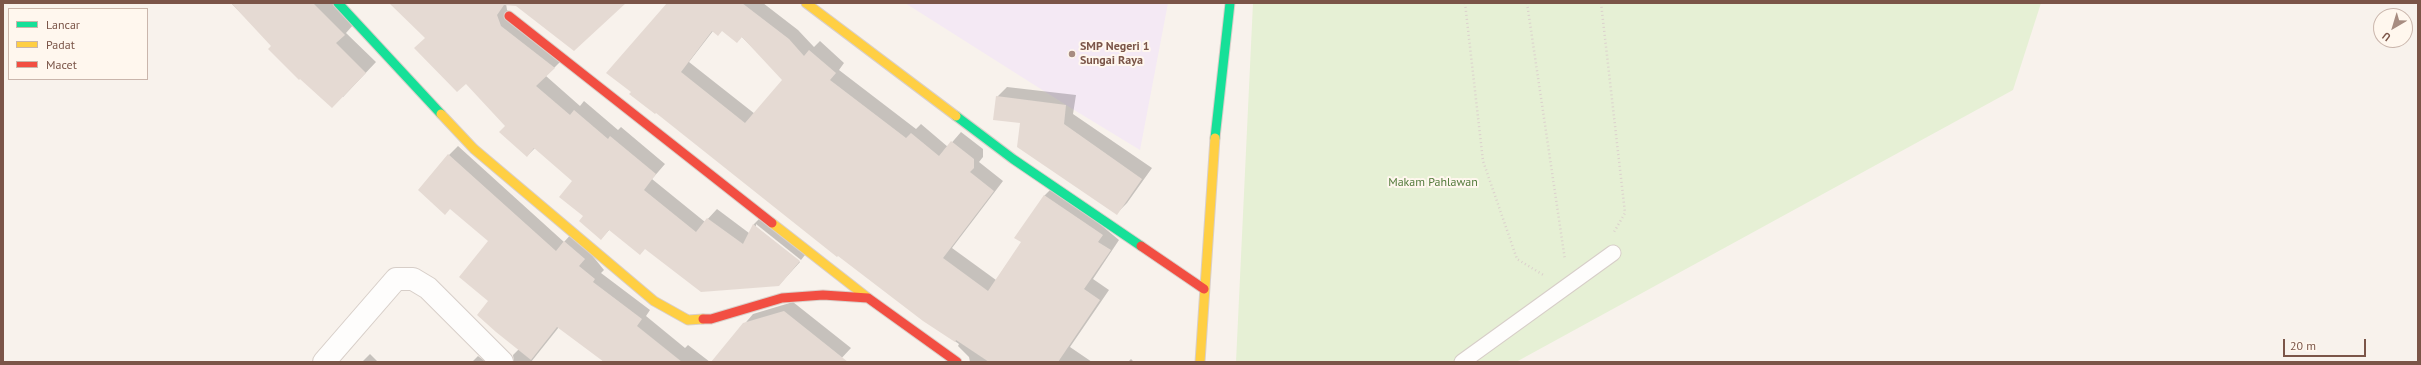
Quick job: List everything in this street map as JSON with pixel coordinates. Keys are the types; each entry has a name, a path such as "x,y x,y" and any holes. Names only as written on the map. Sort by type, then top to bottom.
{"street":[{"path":"338,3 474,149 654,301 688,320 711,318 782,298 823,295 868,298"},
{"path":"806,3 1014,159 1204,289"},
{"path":"1200,362 1217,112 1230,3"},
{"path":"509,16 868,298 957,362"},
{"path":"324,362 396,279 412,278 428,288 502,362"}],"lane":[{"path":"1462,362 1613,253"}],"path":[{"path":"1465,3 1485,168 1517,258 1564,288"},
{"path":"1527,3 1566,266"},
{"path":"1600,3 1625,213 1611,236"}],"shaded area":[{"name":"SMP Negeri 1 Sungai Raya","path":"905,3 1168,3 1140,150 1066,105"}],"green space":[{"name":"Makam Pahlawan","path":"1253,3 2041,3 2013,90 1516,362 1236,362"}],"building":[{"path":"231,3 313,3 345,35 336,43 366,73 332,108 300,79 299,80 268,49 271,46"},
{"path":"389,3 626,3 574,51 516,6 504,5 497,15 501,26 555,68 536,86 570,115 574,110 608,139 610,136 656,174 644,190 696,232 707,218 743,244 753,224 800,261 779,286 701,292 645,249 640,255 609,230 601,240 579,221 583,216 559,197 572,181 534,148 527,157 499,132 505,126 466,84 457,92 414,48 425,38"},
{"path":"667,3 742,3 789,39 804,56 809,50 836,73 830,80 906,138 911,133 939,156 951,141 974,159 974,168 970,172 994,191 943,258 988,291 1021,242 1014,238 1044,195 1103,235 1098,242 1111,250 1084,289 1100,300 1058,362 989,362 956,340 955,342 923,321 838,256 837,257 656,113 655,114 629,94 631,92 606,73","holes":["712,31 718,36 722,31 737,43 742,37 782,80 745,123 681,72"]},
{"path":"996,96 1066,105 1064,124 1142,179 1117,215 1017,147 1020,123 993,120"},
{"path":"448,154 556,251 564,241 585,259 579,266 595,279 593,282 642,319 637,326 682,362 604,362 557,327 531,360 496,332 477,315 488,301 459,277 488,241 450,209 445,215 418,190"},
{"path":"784,311 848,362 711,362 743,323"}],"traffic: fast":[{"path":"338,3 441,114"},
{"path":"1215,138 1230,3"},
{"path":"956,116 1013,159 1141,246"}],"traffic: slow":[{"path":"806,3 956,116"},
{"path":"441,114 474,149 654,301 688,320 703,319"},
{"path":"1200,362 1215,138"},
{"path":"772,223 868,298"}],"traffic: jam":[{"path":"509,16 772,223"},
{"path":"1141,246 1204,289"},
{"path":"703,319 711,319 782,298 823,295 868,298 957,362"}],"place":[{"name":"SMP Negeri 1 Sungai Raya","path":"1072,54"}]}
